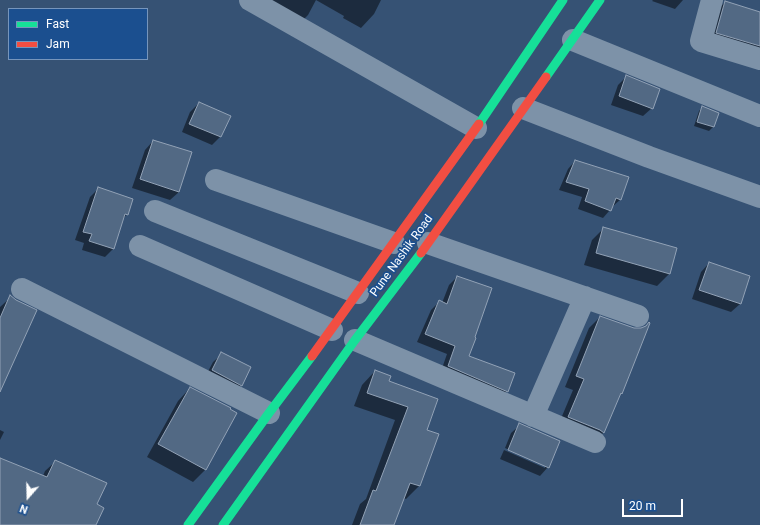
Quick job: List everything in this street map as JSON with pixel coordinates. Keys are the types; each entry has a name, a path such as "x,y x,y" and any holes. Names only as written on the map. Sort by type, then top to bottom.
{"highway":[{"name":"Pune Nashik Road","path":"188,525 269,413 332,330 476,128 563,0"},
{"name":"Pune Nashik Road","path":"223,525 355,340 428,243 600,0"}],"street":[{"path":"250,0 476,128"},
{"path":"712,0 700,41 760,59"},
{"path":"573,40 760,116"},
{"path":"523,108 649,157 760,197"},
{"path":"216,180 394,243"},
{"path":"155,211 358,293"},
{"path":"428,243 638,316"},
{"path":"140,246 332,330"},
{"path":"22,289 269,413"},
{"path":"533,416 585,297"},
{"path":"355,340 595,442"}],"building":[{"path":"725,1 760,12 760,46 716,33"},
{"path":"626,75 660,89 653,109 619,96"},
{"path":"199,102 231,116 221,137 189,124"},
{"path":"702,106 719,113 714,127 697,122"},
{"path":"153,140 192,152 179,192 140,179"},
{"path":"575,160 629,177 621,200 616,198 611,211 585,201 589,189 566,182"},
{"path":"98,187 133,199 128,215 125,214 114,249 89,241 92,234 83,232"},
{"path":"603,227 677,248 670,274 596,253"},
{"path":"709,262 750,276 741,304 699,290"},
{"path":"457,276 492,288 469,356 515,373 508,392 448,366 455,346 425,334 439,300 447,304"},
{"path":"10,295 16,300 37,310 0,392 0,318"},
{"path":"600,316 634,328 641,328 646,326 649,322 650,323 622,394 621,393 604,433 568,417 584,379 576,376"},
{"path":"221,352 251,367 242,386 212,370"},
{"path":"375,370 391,376 389,381 438,399 427,430 439,434 420,486 410,483 394,525 360,525 373,490 376,491 408,407 367,393"},
{"path":"190,387 231,408 230,409 237,413 206,470 158,444"},
{"path":"519,423 560,441 549,468 508,450"},
{"path":"0,458 47,477 55,460 107,483 97,504 104,508 96,525 0,525"}],"traffic: fast":[{"path":"479,124 563,0"},
{"path":"546,77 600,0"},
{"path":"223,525 355,340 421,253"},
{"path":"188,525 312,356"}],"traffic: jam":[{"path":"421,253 546,77"},
{"path":"312,356 479,124"}]}
